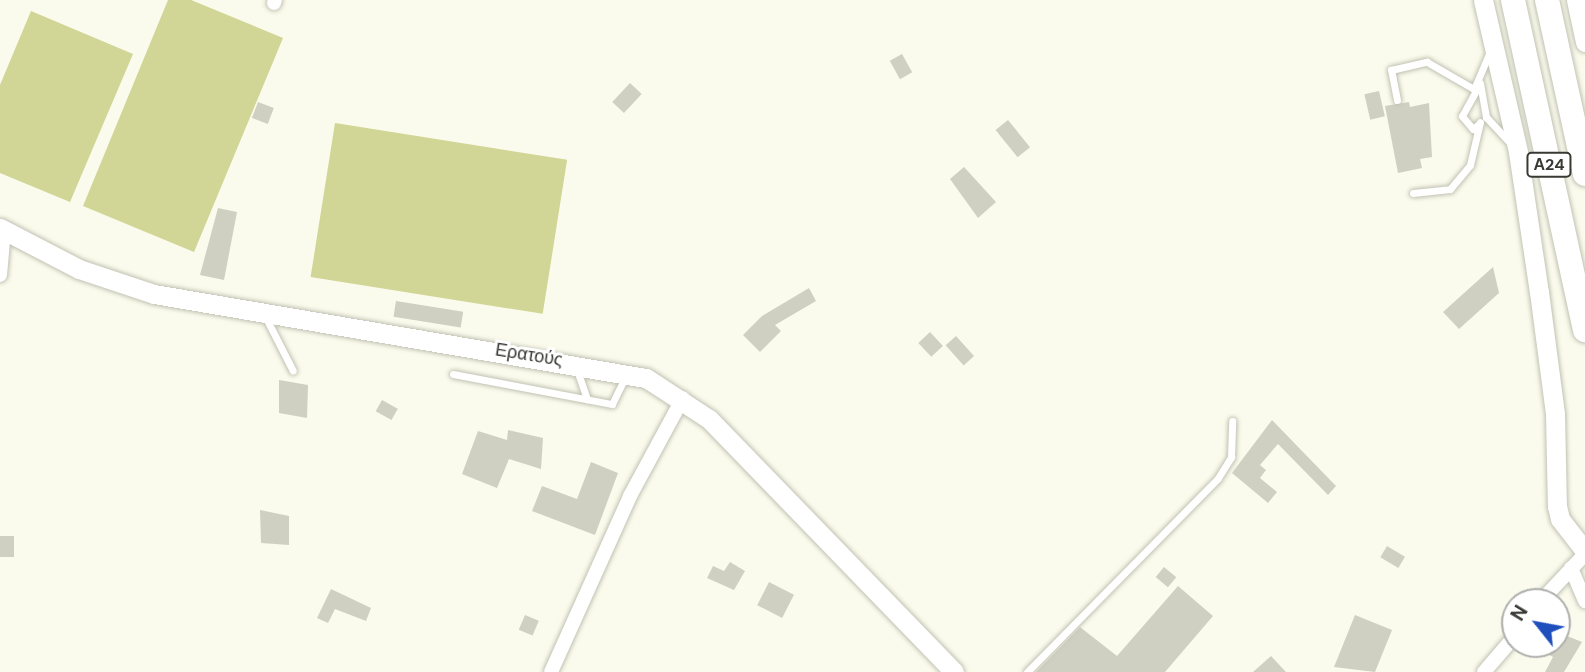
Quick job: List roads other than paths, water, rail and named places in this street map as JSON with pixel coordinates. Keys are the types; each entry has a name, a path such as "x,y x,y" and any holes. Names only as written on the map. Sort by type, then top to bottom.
{"highway":[{"name":"Α24","path":"1513,0 1585,330"},
{"name":"Α24","path":"1547,0 1585,174"}],"street":[{"path":"1483,0 1518,152 1555,414 1557,506 1560,519 1585,553 1553,588"},
{"path":"1576,0 1585,42"},
{"path":"0,275 2,229"},
{"name":"Ερατούς","path":"2,229 119,285 261,312 627,372 683,398 722,431 954,672"},
{"path":"551,672 630,496 683,398"},
{"path":"1571,568 1585,601"},
{"path":"1483,672 1501,652"}],"lane":[{"path":"1483,120 1473,129 1462,116 1480,83 1492,42"},
{"path":"1397,100 1391,70 1427,62 1470,89 1480,83"},
{"path":"1413,193 1450,189 1470,165 1483,120 1480,83"},
{"path":"1483,120 1518,152"},
{"path":"261,312 293,371"},
{"path":"574,362 587,399"},
{"path":"453,374 615,403 627,372"},
{"path":"1027,672 1218,478 1231,457 1232,421"}]}
